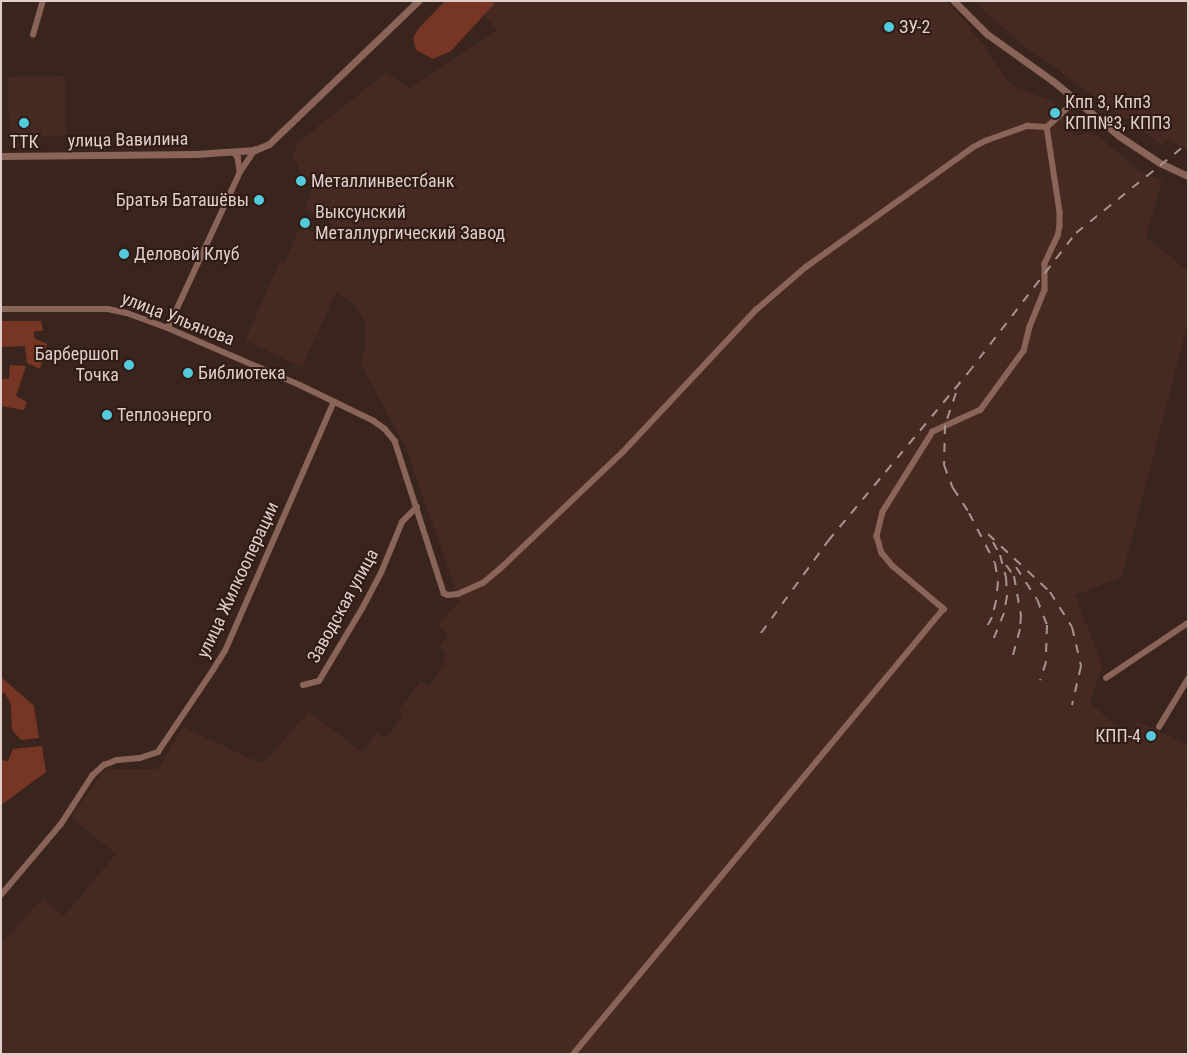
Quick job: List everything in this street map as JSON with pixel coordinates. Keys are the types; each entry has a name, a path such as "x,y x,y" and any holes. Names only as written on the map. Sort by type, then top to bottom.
{"street":[{"path":"33,35 43,1"},
{"path":"168,328 240,172 256,150 269,144 418,1"},
{"path":"954,1 987,34 1043,73 1119,136 1160,163 1188,176"},
{"path":"574,1054 944,608 893,566 882,553 877,536 883,512 934,432 981,410 1024,351 1030,327 1045,290 1045,264 1058,236 1060,226 1060,212 1048,127 1076,100"},
{"name":"улица Ульянова","path":"1,310 108,309 127,313 168,328 374,421 395,440 444,593 448,595 458,594 483,583 623,452 756,310 806,267 972,148 985,141 1027,126 1048,127"},
{"name":"улица Вавилина","path":"1,156 234,153 256,150"},
{"path":"234,153 238,157 240,172"},
{"name":"улица Жилкооперации","path":"1,895 61,824 92,776 104,765 116,760 140,758 158,752 225,651 334,402"},
{"name":"Заводская улица","path":"303,685 319,681 369,595 402,522 417,507"},
{"path":"1106,678 1188,623"},
{"path":"1159,727 1188,679"}],"shaded area":[{"path":"445,1 491,1 494,4 451,51 433,59 416,50 413,38 419,28"},
{"path":"470,1 947,1 968,25 1011,85 1054,102 1074,136 1089,133 1101,138 1139,171 1162,181 1146,237 1188,271 1188,322 1122,577 1075,595 1102,665 1090,702 1128,738 1137,721 1188,745 1188,796 1185,802 1188,804 1188,1054 1,1054 1,943 43,899 63,917 116,854 71,817 105,769 158,769 183,727 262,764 309,712 362,752 377,732 386,738 403,716 397,712 421,681 428,686 446,664 442,661 447,653 440,647 449,634 438,625 460,602 406,448 361,364 366,343 365,323 354,303 336,292 302,367 245,340 280,261 285,262 300,227 328,238 334,223 305,210 315,181 302,175 293,156 297,143 386,73 410,88 498,30"},
{"path":"974,1 1188,1 1188,151 1168,139 1162,145 1019,42"},
{"path":"65,76 66,136 9,137 8,77"},
{"path":"1,321 41,321 43,331 34,331 34,338 47,344 40,369 27,363 25,346 1,347"},
{"path":"10,365 26,366 16,396 27,402 24,410 1,406 1,379 9,379"},
{"path":"1,677 34,706 39,738 21,740 12,730 11,704 5,693 1,693"},
{"path":"42,746 46,772 1,805 1,760 8,761 13,749"}],"railway":[{"path":"761,633 828,541 968,373 1076,233 1188,143"},
{"path":"956,393 945,425 944,465 953,488 969,513 995,563 998,582 996,601 992,617 984,633"},
{"path":"988,534 1050,592 1072,627 1081,666 1072,705"},
{"path":"993,542 1000,555 1006,577 1007,596 1004,613 993,640"},
{"path":"1006,565 1014,576 1021,615 1020,629 1012,658"},
{"path":"1016,567 1037,599 1047,625 1046,662 1040,680"}],"place":[{"name":"ЗУ-2","path":"889,27"},
{"name":"Кпп 3, Кпп3 КПП№3, КПП3","path":"1055,113"},
{"name":"ТТК","path":"24,123"},
{"name":"Металлинвестбанк","path":"301,181"},
{"name":"Братья Баташёвы","path":"259,200"},
{"name":"Выксунский Металлургический Завод","path":"305,223"},
{"name":"Деловой Клуб","path":"124,254"},
{"name":"Барбершоп Точка","path":"129,365"},
{"name":"Библиотека","path":"188,373"},
{"name":"Теплоэнерго","path":"107,415"},
{"name":"КПП-4","path":"1151,736"}]}
